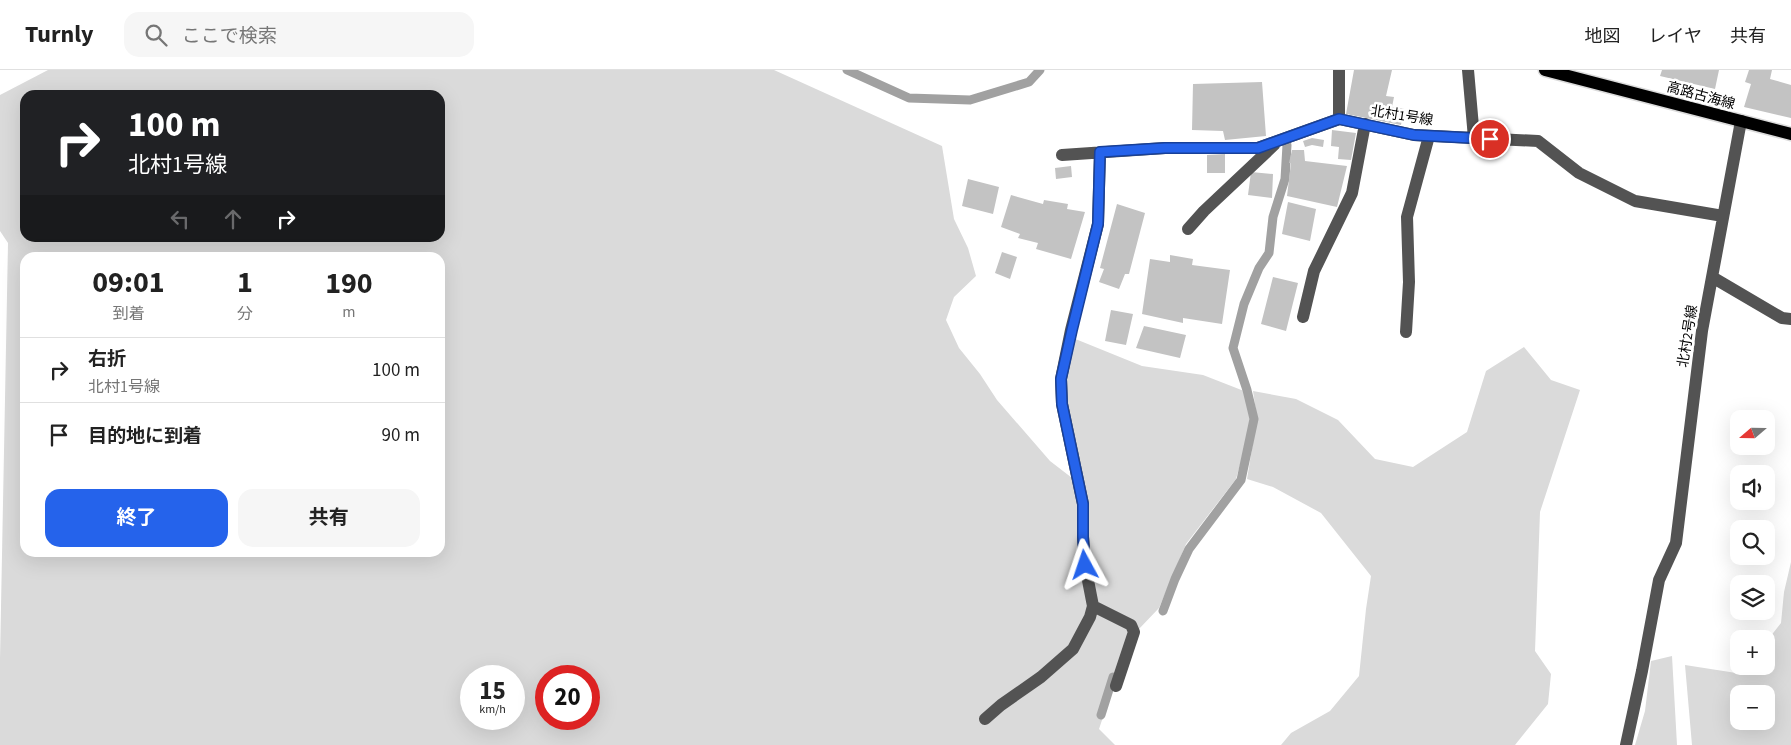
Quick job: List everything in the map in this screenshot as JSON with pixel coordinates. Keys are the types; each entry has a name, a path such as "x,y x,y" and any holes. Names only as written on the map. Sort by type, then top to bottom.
{"main road":[{"name":"高路古海線","path":"1545,70 1791,134"}],"street":[{"path":"1062,155 1165,148 1258,148 1339,119 1339,70"},
{"path":"1468,70 1474,138"},
{"name":"北村1号線","path":"1339,119 1414,135 1538,141 1579,173 1634,201 1723,216"},
{"name":"北村2号線","path":"1626,745 1659,580 1676,543 1702,331 1741,121"},
{"path":"1304,317 1314,270 1352,192 1365,124"},
{"path":"1406,332 1409,282 1407,217 1429,136"},
{"path":"1188,229 1204,211 1277,141"},
{"path":"985,719 1040,677 1073,648 1090,617 1093,606 1085,565 1083,504 1062,404 1061,379 1098,224 1100,152"},
{"path":"1712,276 1782,318 1791,319"},
{"path":"1093,606 1131,625 1134,632 1116,686"}],"shaded area":[{"path":"48,70 774,70 942,146 954,219 968,248 976,276 954,297 946,320 959,348 980,374 997,400 1050,461 1076,481 1088,609 1079,632 1042,681 1095,613 1128,628 1131,633 1099,729 1115,745 0,745 8,243 0,231 0,95"},
{"path":"1073,338 1142,366 1203,375 1244,391 1252,422 1236,479 1186,544 1159,608 1138,630 1099,607 1093,592 1065,396"},
{"path":"1524,347 1551,380 1580,390 1540,512 1535,651 1551,674 1548,704 1515,745 1281,745 1291,733 1330,711 1359,676 1371,576 1321,513 1273,487 1247,479 1257,418 1253,391 1296,399 1338,420 1375,459 1413,467 1467,432 1486,371"},
{"path":"1791,562 1791,745 1692,745 1685,665 1730,672 1730,675 1775,675 1775,631 1781,623 1784,592"},
{"path":"1672,656 1677,745 1635,745 1645,711 1651,661"}],"building":[{"path":"1354,70 1392,70 1386,96 1394,97 1392,107 1404,109 1401,125 1346,114"},
{"path":"1662,70 1719,70 1715,89 1660,76"},
{"path":"1749,70 1772,70 1770,79 1791,85 1791,118 1744,107 1751,84 1745,82"},
{"path":"1262,82 1266,136 1225,140 1223,131 1192,130 1193,84"},
{"path":"1332,130 1356,133 1351,160 1338,159 1339,147 1331,146"},
{"path":"1312,138 1324,140 1323,147 1312,145 1305,147 1303,141"},
{"path":"1292,150 1304,150 1305,161 1347,166 1337,207 1287,196 1291,163 1289,163"},
{"path":"1225,154 1225,173 1207,173 1207,155"},
{"path":"1071,166 1072,177 1056,179 1055,168"},
{"path":"1251,172 1273,174 1272,198 1248,195"},
{"path":"968,179 999,187 993,214 962,206"},
{"path":"1011,195 1043,204 1044,200 1068,204 1067,209 1085,212 1071,259 1036,249 1038,243 1018,238 1020,234 1001,227"},
{"path":"1288,202 1316,209 1310,241 1282,234"},
{"path":"1117,204 1145,213 1129,274 1125,274 1119,289 1099,282 1104,269 1100,268"},
{"path":"1002,252 1017,257 1010,279 995,273"},
{"path":"1170,255 1193,259 1192,265 1230,270 1222,324 1183,318 1183,323 1142,314 1150,259 1170,262"},
{"path":"1273,277 1298,283 1286,331 1261,324"},
{"path":"1111,310 1133,314 1126,345 1105,341"},
{"path":"1144,326 1186,335 1180,358 1136,348"}],"waterway":[{"path":"847,70 909,98 970,100 1029,82 1040,70"},
{"path":"1163,611 1189,549 1241,480 1254,419 1247,390 1233,348 1244,304 1259,268 1269,253 1273,217 1285,179 1287,145"},
{"path":"1101,715 1113,677"}],"route":[{"path":"1085,565 1083,504 1077,468 1066,427 1062,404 1061,379 1098,224 1100,152 1165,148 1258,148 1339,119 1414,135 1490,139"}]}
